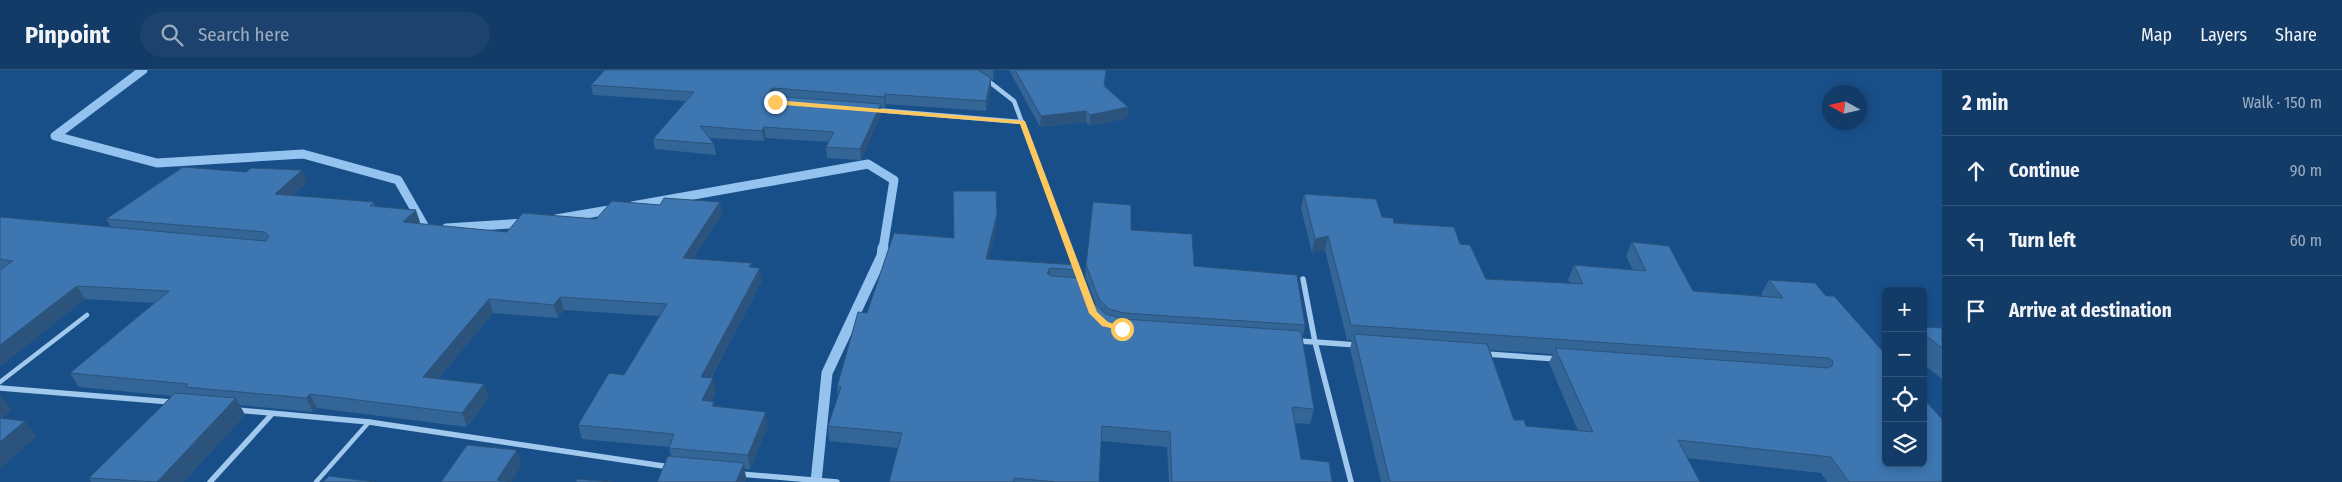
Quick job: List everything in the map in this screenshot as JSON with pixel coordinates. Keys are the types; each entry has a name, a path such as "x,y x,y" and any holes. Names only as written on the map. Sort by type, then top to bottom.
{"street":[{"path":"983,78 1014,101 1084,288"},
{"path":"874,110 1022,122"},
{"path":"1303,279 1315,342 1351,482"},
{"path":"1296,340 1364,345"},
{"path":"1483,354 1562,359"},
{"path":"0,388 177,403"},
{"path":"234,409 369,422 678,468"},
{"path":"210,482 272,414"},
{"path":"665,474 668,466"},
{"path":"736,474 837,482"}],"lane":[{"path":"1075,287 1084,288"},
{"path":"0,382 87,316"},
{"path":"316,482 369,422"}],"building":[{"path":"605,70 978,70 991,78 986,101 885,94 884,97 774,88 770,90 770,94 773,96 881,104 860,149 826,147 834,132 764,127 762,131 700,126 714,144 653,139 694,92 591,85"},
{"path":"1015,70 1106,70 1104,86 1128,107 1090,115 1086,111 1041,116"},
{"path":"183,167 246,172 251,168 302,170 275,194 374,202 370,206 416,210 403,222 507,232 523,213 596,219 612,201 660,205 664,198 720,202 683,258 752,263 749,267 760,268 701,377 713,378 702,400 714,402 712,406 766,412 748,455 669,448 674,434 578,425 609,373 624,375 667,304 560,297 554,305 489,299 423,377 484,384 462,413 310,394 306,398 185,387 188,384 70,373 169,291 77,286 0,345 0,270 13,261 0,259 0,217 266,241 269,236 265,232 106,219"},
{"path":"953,191 996,191 997,214 986,259 1077,265 1079,270 1050,268 1047,273 1051,276 1082,278 1091,301 1106,314 1123,319 1301,331 1314,409 1292,407 1301,459 1329,462 1332,482 1172,482 1170,432 1102,426 1099,482 1056,482 1014,478 1014,482 889,482 902,433 828,426 841,387 837,387 858,312 867,313 894,233 954,238"},
{"path":"1304,194 1376,199 1382,217 1393,218 1394,223 1454,227 1460,244 1470,245 1486,279 1583,284 1574,265 1646,271 1632,242 1669,246 1693,291 1783,298 1769,280 1815,283 1826,296 1834,296 1882,350 1882,467 1927,467 1927,402 1942,419 1942,482 1849,482 1831,457 1678,440 1700,482 1390,482 1354,334 1487,344 1514,420 1524,420 1526,426 1593,432 1555,348 1828,368 1832,366 1833,361 1828,358 1351,325 1328,236 1315,239"},
{"path":"1093,202 1131,205 1131,230 1192,234 1194,266 1297,275 1305,325 1124,313 1109,309 1099,299 1086,265"},
{"path":"1927,327 1942,328 1942,348 1927,336"},
{"path":"175,393 236,398 157,482 89,478"},
{"path":"0,418 25,421 0,442"},
{"path":"467,445 517,450 497,480 512,482 441,482"},
{"path":"668,456 744,463 736,482 657,482"},
{"path":"329,476 375,482 323,482"},
{"path":"577,479 612,482 576,482"}],"waterway":[{"path":"143,70 55,136 157,163 303,154 398,180 426,229 432,229"},
{"path":"632,206 868,164 894,180 883,249"},
{"path":"556,219 615,209"},
{"path":"446,228 526,223"},
{"path":"816,482 827,373 882,256 883,248"}],"route":[{"path":"775,102 1022,122 1094,313 1105,324 1122,329"}]}
